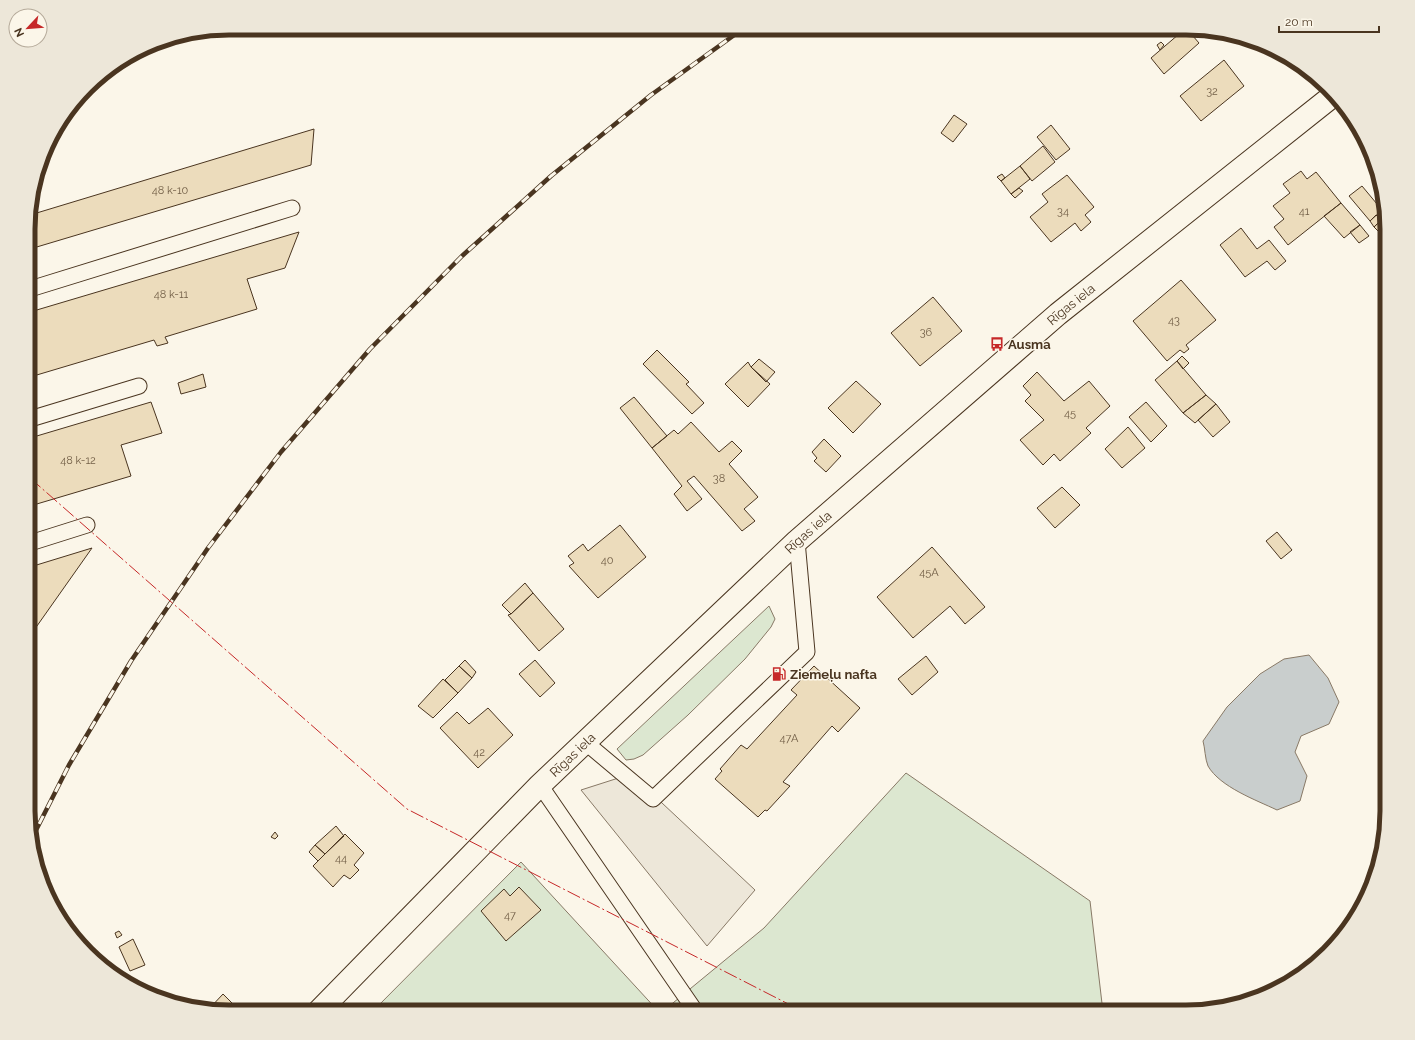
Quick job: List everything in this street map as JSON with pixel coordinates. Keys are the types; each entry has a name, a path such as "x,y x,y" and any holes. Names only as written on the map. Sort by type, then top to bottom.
{"main road":[{"name":"Rīgas iela","path":"325,1005 540,785 797,542 1058,314 1329,98"}],"lane":[{"path":"35,287 292,208"},
{"path":"35,417 139,386"},
{"path":"35,541 87,524"},
{"path":"585,742 653,799 807,652 797,542"},
{"path":"540,785 691,1005"}],"green space":[{"path":"769,606 775,619 771,627 745,659 688,715 643,755 634,759 626,760 617,749"},
{"path":"906,773 1090,901 1102,1005 670,1005 764,928"},
{"path":"521,862 653,1005 379,1005"}],"shaded area":[{"path":"1309,655 1328,678 1339,702 1329,724 1301,736 1295,752 1307,776 1300,801 1277,810 1230,787 1214,774 1207,763 1203,741 1227,707 1260,674 1284,659"},
{"path":"631,774 755,890 707,946 581,790"}],"building":[{"path":"1178,35 1192,35 1199,43 1164,74 1151,58"},
{"path":"1161,42 1164,45 1160,50 1157,45"},
{"path":"1224,60 1244,86 1201,121 1180,96"},
{"path":"954,115 967,124 953,142 941,133"},
{"path":"1051,125 1070,149 1056,160 1037,137"},
{"path":"314,129 311,165 35,248 35,213"},
{"path":"1043,146 1055,162 1032,181 1020,166"},
{"path":"1020,166 1030,179 1011,194 1001,181"},
{"path":"1301,171 1307,179 1316,172 1341,203 1288,245 1274,227 1284,219 1273,206 1290,193 1283,184"},
{"path":"1002,174 1005,178 1001,181 997,177"},
{"path":"1067,175 1094,207 1085,215 1091,222 1081,231 1075,223 1051,242 1030,217 1048,202 1042,194"},
{"path":"1362,186 1378,206 1379,212 1370,221 1349,196"},
{"path":"1019,188 1023,191 1015,198 1011,194"},
{"path":"1341,203 1360,225 1344,238 1324,216"},
{"path":"1376,215 1380,219 1374,227 1370,221"},
{"path":"1380,222 1380,233 1374,227"},
{"path":"1360,225 1369,236 1359,243 1350,232"},
{"path":"1241,228 1257,249 1269,240 1286,261 1275,270 1267,261 1245,277 1220,245"},
{"path":"299,232 285,268 247,279 257,309 165,337 168,343 157,346 154,340 35,376 35,311"},
{"path":"1181,280 1216,320 1186,345 1189,349 1184,353 1180,350 1167,361 1133,321"},
{"path":"933,297 962,331 920,366 891,333"},
{"path":"657,350 689,382 686,384 704,403 692,414 643,364"},
{"path":"1182,356 1189,363 1183,369 1177,361"},
{"path":"759,359 775,372 766,382 751,367"},
{"path":"1177,361 1206,395 1183,413 1155,380"},
{"path":"748,362 751,367 770,384 748,407 725,384"},
{"path":"1037,372 1064,401 1089,381 1110,406 1086,428 1091,433 1060,461 1054,454 1043,465 1020,440 1044,420 1025,401 1031,395 1023,386"},
{"path":"203,374 206,387 181,394 178,383"},
{"path":"856,381 881,404 853,433 828,408"},
{"path":"1206,395 1216,404 1195,423 1183,413"},
{"path":"634,397 667,436 652,448 620,408"},
{"path":"151,402 162,433 121,445 131,476 35,505 35,437"},
{"path":"1146,402 1167,426 1151,442 1129,417"},
{"path":"1216,404 1230,422 1213,437 1198,420"},
{"path":"691,422 719,452 732,441 742,451 729,464 758,497 744,509 755,521 742,531 694,476 687,481 702,499 687,511 674,494 682,486 652,448 674,430 678,434"},
{"path":"1128,427 1145,448 1122,468 1105,449"},
{"path":"824,439 841,456 826,472 814,461 817,458 812,452"},
{"path":"1062,487 1080,505 1055,528 1037,508"},
{"path":"620,525 646,557 598,598 569,566 574,563 568,556 583,544 588,551"},
{"path":"1277,532 1292,550 1281,559 1266,541"},
{"path":"932,547 985,607 965,624 950,606 913,638 877,597"},
{"path":"92,548 35,629 35,565"},
{"path":"525,583 533,593 511,614 502,605"},
{"path":"533,593 564,629 539,651 508,615 511,614"},
{"path":"926,656 938,672 912,695 898,679"},
{"path":"465,660 476,672 472,678 459,666"},
{"path":"535,660 555,683 540,697 519,674"},
{"path":"459,666 472,678 458,693 445,680"},
{"path":"814,666 860,708 838,732 832,726 783,782 790,786 767,811 765,810 758,817 715,779 722,771 720,769 741,745 747,749 797,695 791,690"},
{"path":"443,679 458,693 433,718 418,706"},
{"path":"488,708 513,735 478,768 440,728 457,712 469,724"},
{"path":"336,826 344,836 325,854 315,845"},
{"path":"275,832 278,836 275,839 271,837"},
{"path":"345,834 364,853 354,865 359,870 350,879 344,875 333,887 313,866"},
{"path":"315,845 325,854 318,861 309,852"},
{"path":"519,887 541,910 506,941 481,911 504,889 510,896"},
{"path":"119,931 122,935 117,938 115,933"},
{"path":"133,939 145,965 130,971 119,947"},
{"path":"223,994 234,1005 216,1005 213,1005"}],"railway":[{"path":"36,830 69,765 131,661 208,548 281,452 370,349 462,256 551,176 651,95 734,35"}],"power":[{"path":"35,482 407,809 790,1005"}],"place":[{"name":"Ausma","path":"997,344"},
{"name":"Ziemeļu nafta","path":"779,674"}]}
